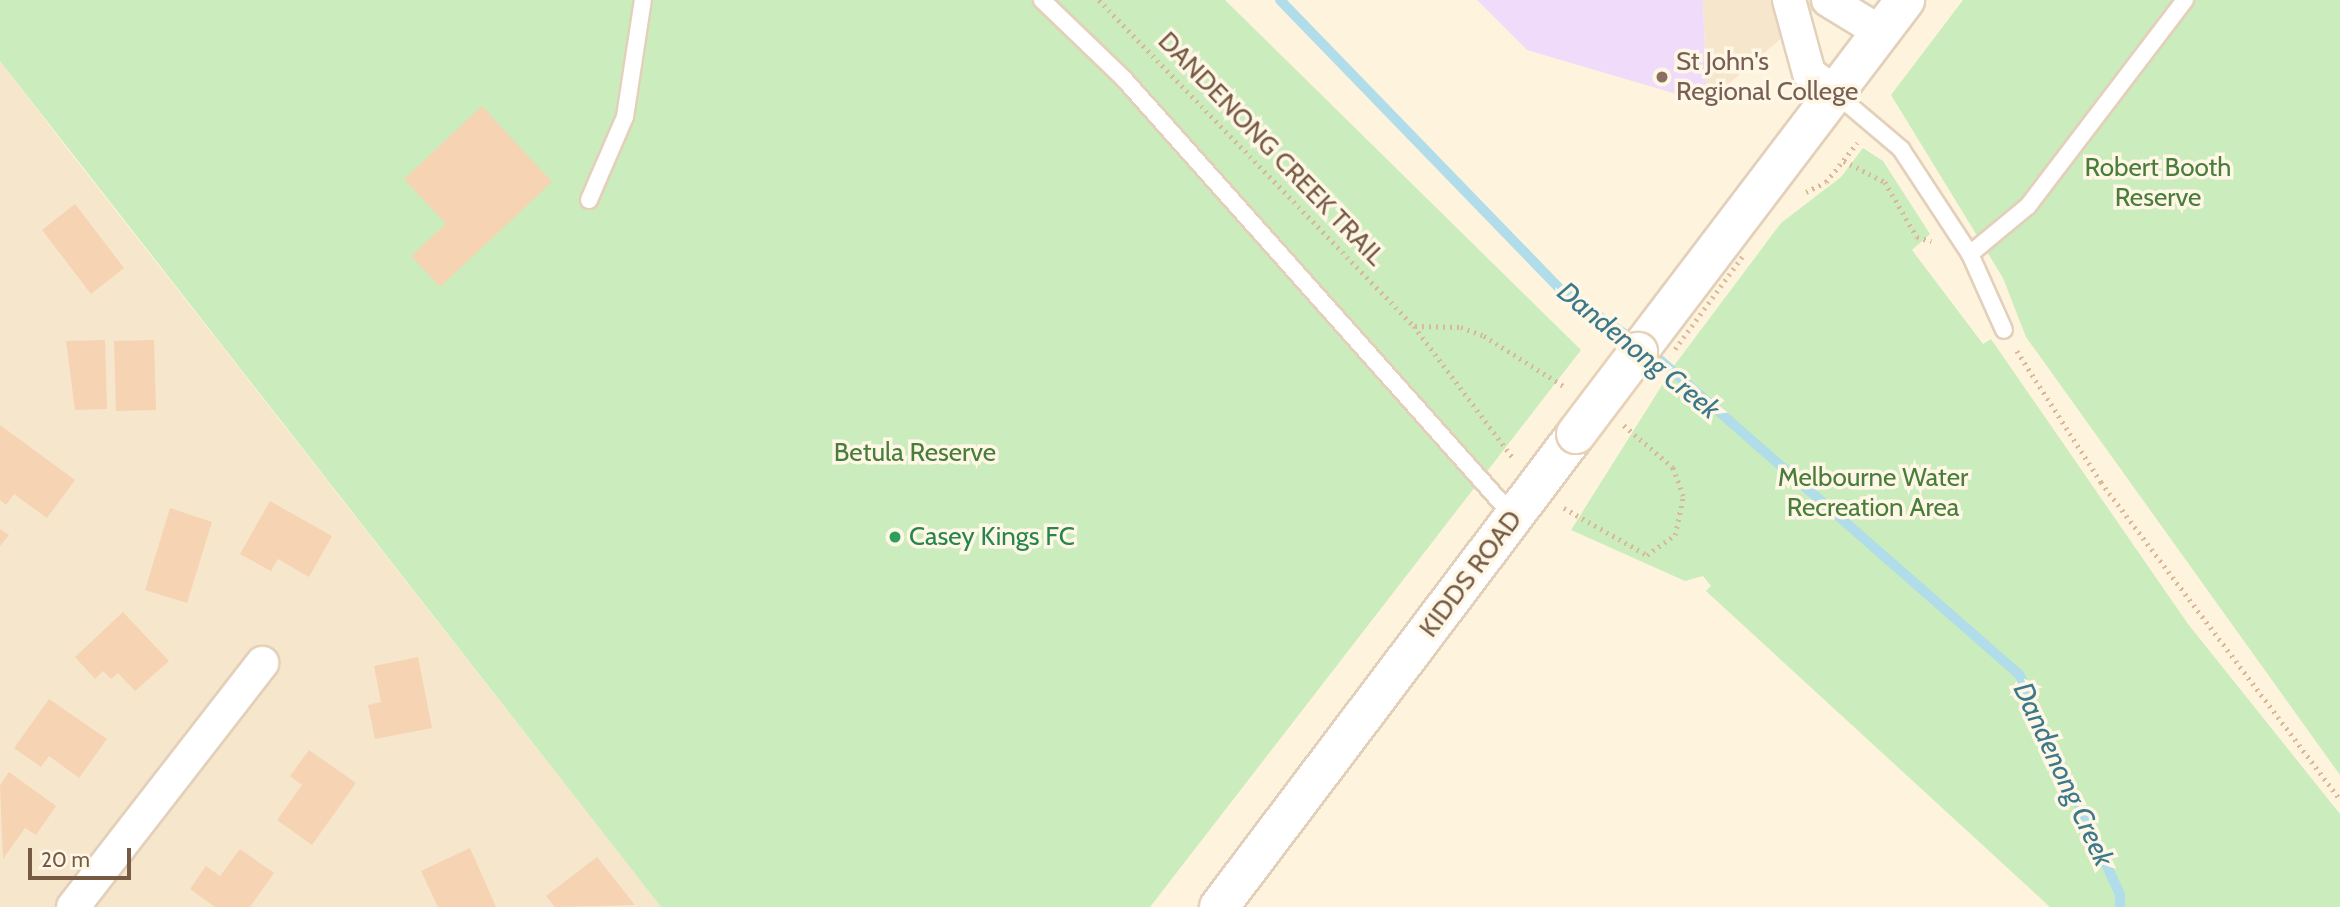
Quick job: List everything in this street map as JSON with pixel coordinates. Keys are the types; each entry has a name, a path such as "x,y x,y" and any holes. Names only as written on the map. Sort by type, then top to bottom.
{"main road":[{"name":"KIDDS ROAD","path":"1219,907 1905,0"}],"street":[{"path":"1789,0 1809,73 1835,93"},
{"path":"1828,0 1881,32"},
{"path":"73,907 262,663"}],"lane":[{"path":"589,200 625,117 643,0"},
{"path":"1042,0 1124,79 1514,517"},
{"path":"1969,254 2028,206 2185,0"},
{"path":"1835,93 1901,149 1969,254 2004,330"}],"path":[{"name":"DANDENONG CREEK TRAIL","path":"1099,0 1414,326 1515,461 1541,483"},
{"path":"1844,160 1885,182 1917,237 1969,254"},
{"path":"2004,330 2101,482 2340,799"}],"shaded area":[{"name":"St John's Regional College","path":"1477,0 1703,0 1707,103 1527,50"},
{"path":"1703,0 1825,0 1707,103"},
{"path":"0,61 76,160 661,907 0,907"}],"green space":[{"name":"Betula Reserve","path":"0,0 1225,0 1581,350 1150,907 661,907 0,61"},
{"name":"Robert Booth Reserve","path":"1963,0 2340,0 2340,775 2026,337 2003,278 1891,95"},
{"name":"Melbourne Water Recreation Area","path":"1863,148 1883,161 1930,234 1912,250 1983,344 1991,339 2188,624 2340,814 2340,907 2050,907 1706,591 1711,586 1703,576 1685,581 1571,530 1676,363 1781,223 1841,177"}],"building":[{"path":"482,106 552,182 440,287 411,256 446,224 404,179"},
{"path":"75,204 124,268 91,294 42,230"},
{"path":"105,340 107,409 75,410 66,341"},
{"path":"154,340 156,410 116,411 114,341"},
{"path":"0,425 75,480 47,518 14,494 6,505 0,500"},
{"path":"270,501 332,536 309,577 278,559 271,571 240,554"},
{"path":"170,508 212,522 187,603 145,590"},
{"path":"0,529 9,535 0,546"},
{"path":"123,612 169,661 135,691 118,673 111,679 103,671 95,679 75,657"},
{"path":"418,657 432,728 375,739 368,705 381,702 374,666"},
{"path":"49,699 107,739 79,778 49,756 41,767 14,748"},
{"path":"309,750 356,783 312,845 277,820 302,785 290,776"},
{"path":"9,772 56,806 36,835 25,828 3,859 0,785"},
{"path":"470,848 496,907 438,907 421,871"},
{"path":"240,849 274,873 250,907 215,907 190,889 206,866 220,876"},
{"path":"597,857 635,905 555,907 546,896"}],"waterway":[{"name":"Dandenong Creek","path":"1280,0 1559,288 1652,353 2019,674 2120,895 2120,907"}],"place":[{"name":"St John's Regional College","path":"1662,77"},
{"name":"Casey Kings FC","path":"895,537"}]}
